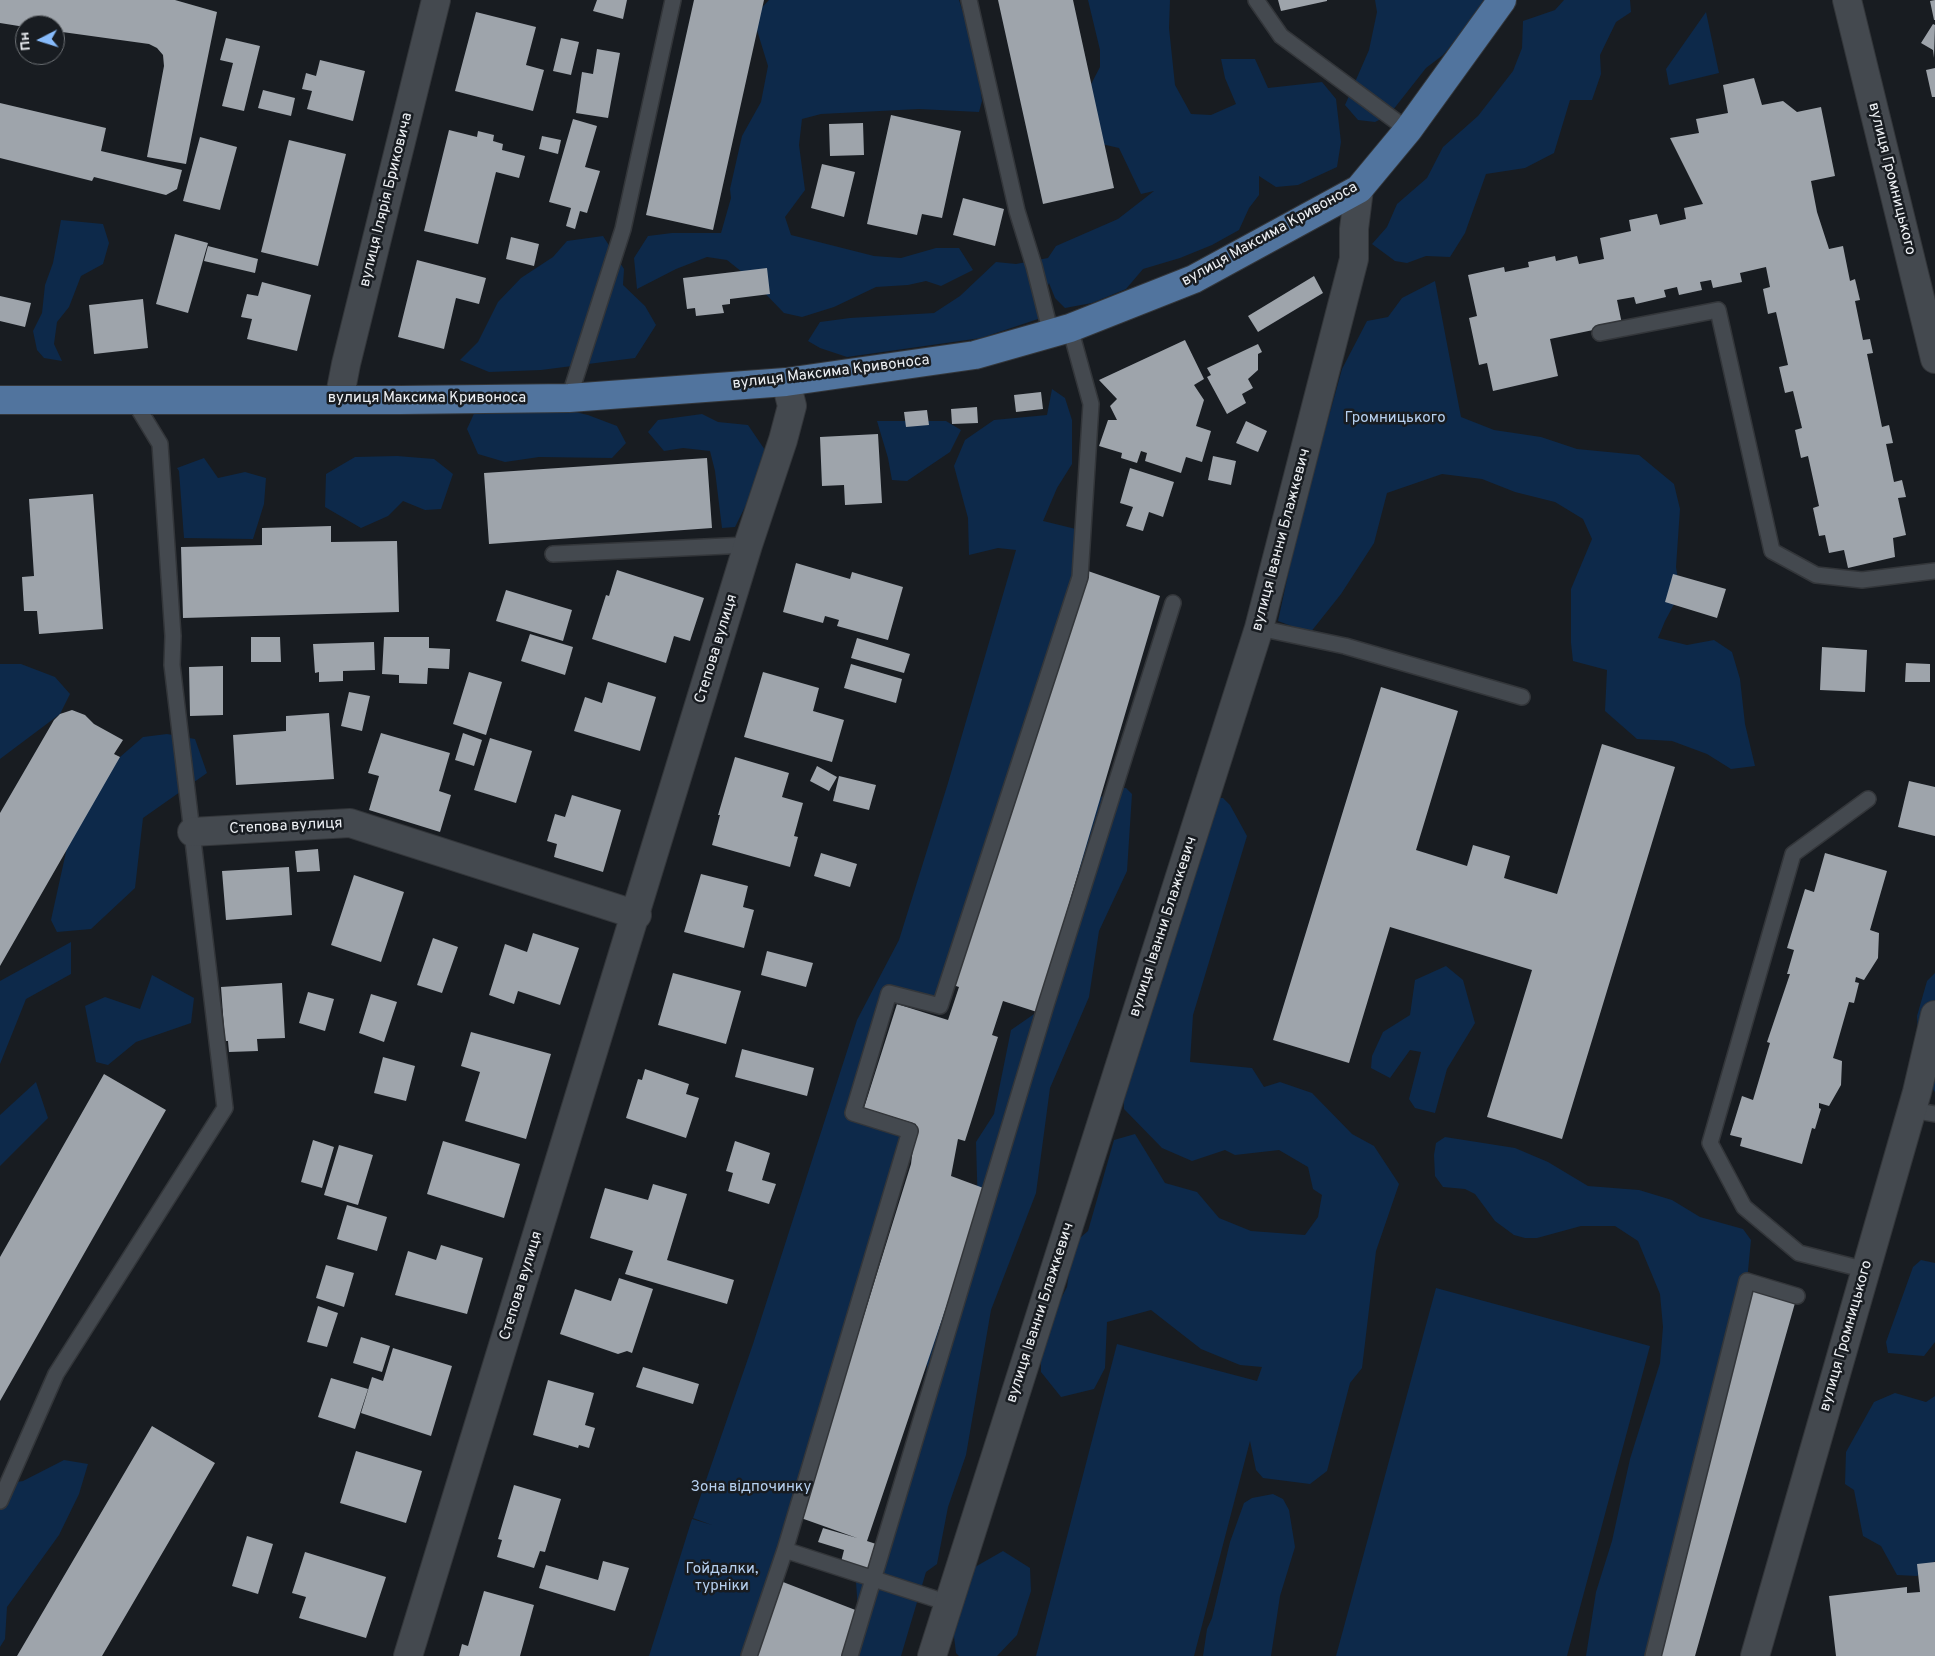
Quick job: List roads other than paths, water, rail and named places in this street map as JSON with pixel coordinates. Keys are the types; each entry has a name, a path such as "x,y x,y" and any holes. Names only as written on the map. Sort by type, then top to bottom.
{"main road":[{"name":"вулиця Максима Кривоноса","path":"0,400 132,398 339,400 570,398 786,382 975,355 1060,331 1194,279 1360,189 1408,130 1502,0"}],"street":[{"name":"вулиця Ілярія Бриковича","path":"339,400 346,364 436,0"},
{"name":"вулиця Громницького","path":"1846,0 1935,359"},
{"name":"вулиця Іванни Блажкевич","path":"932,1656 1259,628 1354,259 1354,229 1360,189"},
{"name":"Степова вулиця","path":"408,1656 637,916 748,545 784,440 792,406 786,382"},
{"name":"Степова вулиця","path":"192,832 350,823 637,916"},
{"name":"вулиця Громницького","path":"1755,1656 1866,1270 1924,1112 1935,1015"}],"lane":[{"path":"570,398 623,229 673,0"},
{"path":"749,1656 785,1550 910,1131 853,1113 886,1002 889,993 940,1006 1080,577 1091,404 1034,266 1018,211 969,0"},
{"path":"1256,0 1281,36 1408,130"},
{"path":"1600,333 1718,310 1772,551 1816,575 1862,580 1935,571"},
{"path":"0,1501 56,1374 225,1108 172,665 173,636 160,444 132,398"},
{"path":"553,554 748,545"},
{"path":"850,1656 1046,1005 1173,603"},
{"path":"1259,628 1345,646 1522,697"},
{"path":"1866,1270 1799,1253 1744,1207 1710,1143 1793,854 1868,799"},
{"path":"1653,1656 1747,1281 1797,1296"},
{"path":"785,1550 948,1603"}],"park label":[{"name":"Громницького","path":"1395,419"},
{"name":"Зона відпочинку","path":"751,1488"},
{"name":"Гойдалки, турніки","path":"722,1578"}]}
